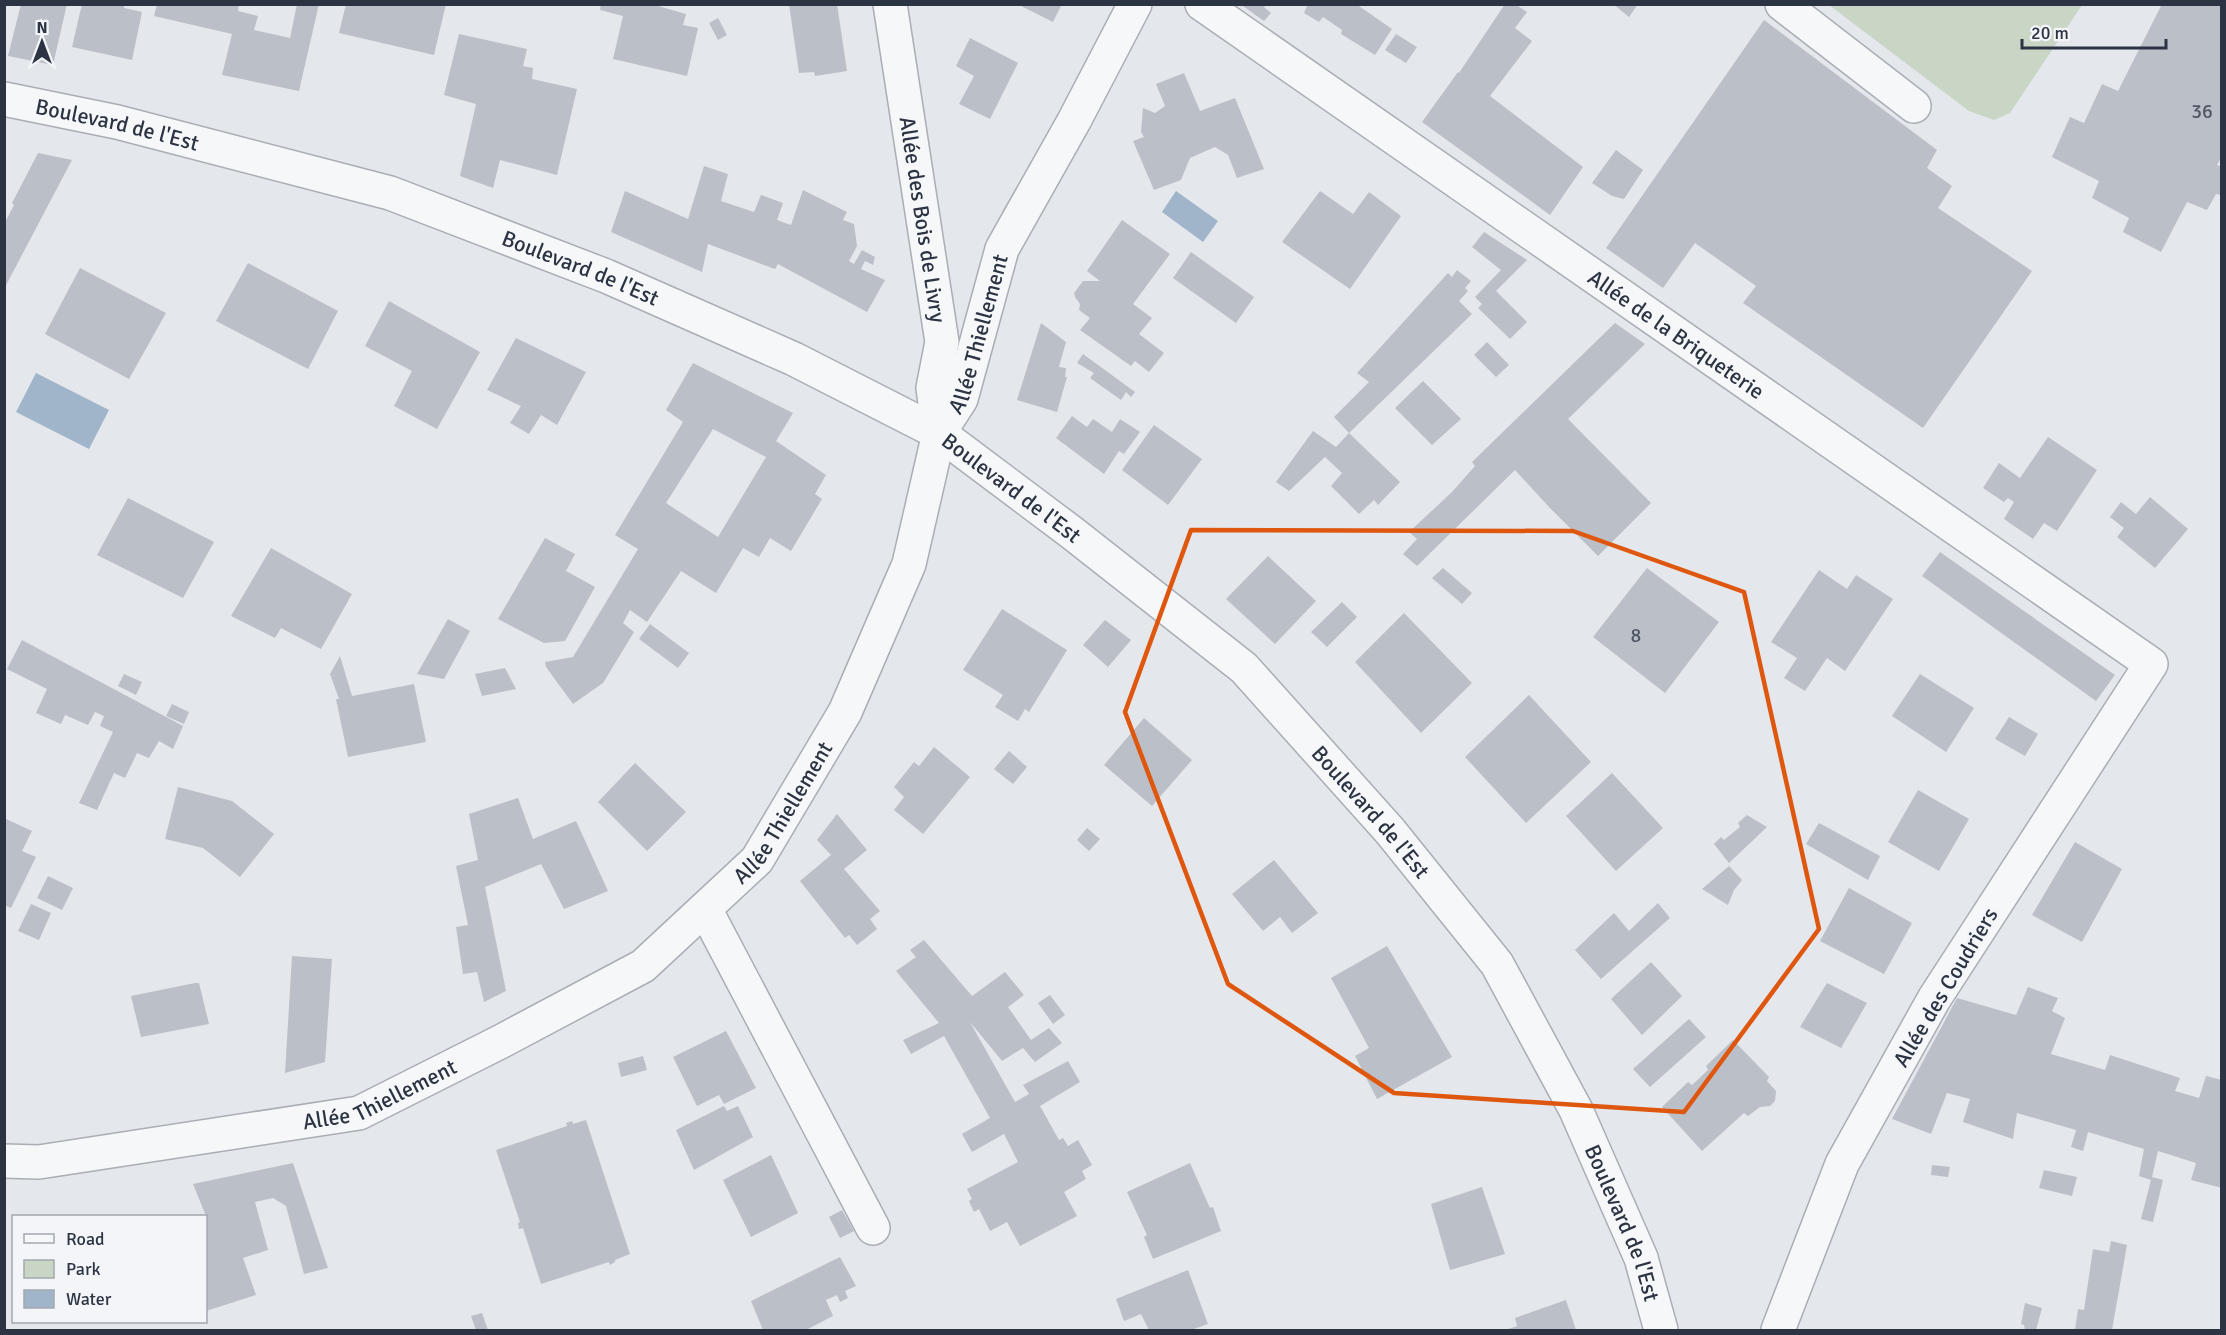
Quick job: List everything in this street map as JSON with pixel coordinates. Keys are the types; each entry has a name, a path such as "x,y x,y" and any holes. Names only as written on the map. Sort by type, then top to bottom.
{"street":[{"name":"Allée des Bois de Livry","path":"891,4 942,342 933,388 939,433"},
{"name":"Allée Thiellement","path":"4,1161 39,1162 358,1113 500,1042 643,966 757,860 845,712 909,564 939,433 961,399 1002,249 1074,121 1135,4"},
{"name":"Allée de la Briqueterie","path":"1202,4 2151,664"},
{"path":"1782,4 1914,106"},
{"name":"Boulevard de l'Est","path":"4,99 117,122 390,193 606,276 794,359 939,433 1071,532 1244,668 1389,831 1497,964 1576,1110 1641,1257 1661,1330"},
{"name":"Allée des Coudriers","path":"1778,1330 1842,1164 1934,999 2151,664"},
{"path":"705,909 873,1228"}],"highlighted area":[{"path":"1191,530 1573,531 1744,592 1819,929 1684,1112 1394,1093 1228,984 1125,712"}],"green space":[{"path":"1829,5 2082,5 2010,113 1994,120 1969,111"}],"water":[{"path":"1176,191 1218,221 1203,242 1162,212"},
{"path":"36,373 109,410 89,449 16,412"}],"building":[{"path":"21,4 67,4 53,65 8,56"},
{"path":"82,4 124,4 124,8 142,12 132,60 72,47"},
{"path":"157,4 239,4 238,11 258,16 254,30 290,38 297,4 319,4 299,91 222,75 232,34 154,16"},
{"path":"346,4 446,4 434,55 339,33"},
{"path":"601,4 651,4 686,14 683,25 698,28 687,76 613,59 623,16 600,10"},
{"path":"789,4 837,4 847,71 815,76 814,72 799,73"},
{"path":"1017,4 1062,4 1053,22"},
{"path":"1240,4 1266,4 1264,7 1271,13 1264,21"},
{"path":"1308,4 1356,4 1392,29 1375,55 1341,34 1342,30 1323,17 1319,22 1304,13"},
{"path":"1505,4 1515,4 1527,12 1515,28 1532,41 1490,96 1583,167 1550,215 1422,122 1459,73"},
{"path":"1613,4 1638,4 1629,17"},
{"path":"2162,4 2222,4 2222,156 2217,165 2222,167 2222,194 2216,194 2207,210 2187,202 2161,252 2123,232 2129,218 2092,198 2099,181 2052,157 2070,117 2084,123 2102,84 2118,91"},
{"path":"718,18 727,35 718,40 709,23"},
{"path":"1764,20 1937,150 1927,168 1952,186 1938,208 2032,271 1923,428 1743,303 1756,286 1695,243 1663,288 1606,248"},
{"path":"459,34 527,49 523,66 533,68 532,79 577,89 557,175 500,160 493,188 460,176 476,104 444,95"},
{"path":"1396,34 1417,47 1406,63 1385,50"},
{"path":"970,38 1018,63 990,119 959,104 974,76 956,66"},
{"path":"1184,73 1200,111 1235,98 1264,169 1237,178 1228,155 1215,147 1190,158 1181,180 1154,190 1133,141 1144,137 1141,132 1143,108 1155,113 1165,106 1156,84"},
{"path":"1616,150 1643,170 1624,199 1612,196 1592,183"},
{"path":"38,153 72,160 4,289 4,224 14,205 12,203"},
{"path":"704,166 728,174 721,201 754,212 761,195 783,203 777,220 791,225 803,190 847,212 843,220 854,224 857,246 849,261 854,264 862,250 875,257 873,265 865,261 861,269 885,280 867,312 778,264 775,269 708,244 702,272 611,232 625,191 688,219"},
{"path":"1320,191 1353,214 1369,192 1401,216 1350,289 1282,242"},
{"path":"1122,220 1170,254 1133,304 1152,318 1139,334 1164,353 1149,372 1135,361 1131,366 1080,330 1090,318 1079,310 1080,304 1074,293 1083,281 1100,281 1087,271"},
{"path":"1484,232 1527,260 1496,291 1527,322 1510,339 1478,308 1482,304 1475,297 1501,270 1472,247"},
{"path":"1191,252 1254,297 1236,323 1173,278"},
{"path":"248,263 338,311 308,369 216,321"},
{"path":"80,268 166,313 129,379 45,334"},
{"path":"1457,270 1471,281 1465,288 1468,291 1459,301 1472,314 1349,433 1334,417 1369,382 1357,373 1448,273 1452,277"},
{"path":"389,301 480,352 437,429 394,406 412,371 365,346"},
{"path":"1041,323 1066,342 1059,367 1066,368 1065,377 1067,377 1057,412 1017,400"},
{"path":"1615,323 1645,344 1568,419 1651,503 1598,556 1515,470 1417,566 1403,554 1417,539 1409,532 1452,492 1475,466 1472,462"},
{"path":"516,338 586,372 557,425 541,415 529,434 510,423 521,406 487,390"},
{"path":"1487,342 1509,365 1496,377 1474,355"},
{"path":"1083,354 1135,392 1131,397 1126,392 1121,400 1090,378 1094,373 1077,363"},
{"path":"693,363 793,413 776,441 826,475 815,494 822,499 791,551 770,538 759,557 743,548 716,593 681,571 647,622 630,610 623,623 634,632 603,683 573,704 546,667 545,662 573,657 638,549 615,535 683,422 666,410","holes":["713,429 766,457 718,537 666,503"]},
{"path":"1423,381 1461,419 1432,445 1395,408"},
{"path":"1072,416 1087,427 1093,419 1112,432 1120,419 1140,432 1124,454 1119,451 1104,474 1056,438"},
{"path":"1154,425 1202,459 1168,505 1122,470"},
{"path":"1313,431 1336,447 1349,433 1400,482 1378,505 1374,500 1359,514 1331,486 1342,473 1325,457 1289,491 1276,482"},
{"path":"2048,437 2097,470 2057,531 2044,523 2033,539 2004,519 2014,502 2008,498 2004,502 1983,488 1999,463 2020,478"},
{"path":"2150,497 2188,529 2155,568 2117,537 2124,528 2110,517 2121,502 2136,514"},
{"path":"128,498 214,542 183,598 97,555"},
{"path":"545,538 575,554 566,571 595,587 565,641 544,643 498,619"},
{"path":"271,548 352,594 321,649 281,628 275,638 231,616"},
{"path":"1940,552 2115,675 2096,701 1922,576"},
{"path":"1268,556 1316,601 1275,644 1226,599"},
{"path":"1443,568 1472,593 1462,604 1432,578"},
{"path":"1647,568 1719,622 1665,693 1593,637"},
{"path":"1819,570 1847,589 1856,575 1893,599 1845,671 1827,658 1805,691 1784,678 1797,658 1771,642"},
{"path":"1342,602 1357,617 1327,647 1311,632"},
{"path":"1002,609 1067,650 1029,712 1025,709 1018,721 995,707 1003,695 963,670"},
{"path":"1404,613 1472,683 1421,733 1355,662"},
{"path":"448,619 470,631 444,679 417,674"},
{"path":"1105,620 1131,640 1108,667 1083,645"},
{"path":"650,624 689,653 678,668 639,639"},
{"path":"22,640 183,726 173,749 159,741 149,758 137,753 125,778 114,773 97,810 79,803 113,732 100,726 104,716 95,712 88,725 65,715 61,724 36,713 47,689 7,669"},
{"path":"340,656 352,696 414,684 426,742 348,757 336,699 339,699 330,674"},
{"path":"505,668 516,689 482,696 475,674"},
{"path":"124,674 142,682 136,695 118,686"},
{"path":"1920,674 1974,708 1946,752 1892,716"},
{"path":"1529,695 1591,762 1526,823 1465,757"},
{"path":"172,704 189,712 184,724 166,716"},
{"path":"2009,717 2038,734 2025,756 1995,739"},
{"path":"1144,718 1192,760 1152,806 1104,765"},
{"path":"934,747 970,777 923,834 894,810 904,797 894,787 914,762 919,766"},
{"path":"1009,751 1027,767 1013,784 994,769"},
{"path":"635,763 686,812 647,851 598,802"},
{"path":"1612,773 1663,828 1616,871 1566,816"},
{"path":"178,787 232,801 274,834 240,877 203,848 165,839"},
{"path":"1918,790 1969,819 1939,871 1888,842"},
{"path":"518,798 533,839 576,821 608,891 564,909 541,864 485,887 506,991 484,1002 477,972 463,974 456,927 468,925 456,866 478,860 469,814"},
{"path":"837,814 867,850 844,869 880,911 870,919 877,929 857,945 849,935 845,938 800,881 831,855 817,840"},
{"path":"1747,815 1767,827 1729,863 1714,844 1721,837 1724,840 1740,827 1738,823"},
{"path":"4,818 32,831 22,851 36,857 11,908 4,905"},
{"path":"1819,823 1880,856 1868,880 1806,844"},
{"path":"1087,828 1100,839 1089,851 1077,840"},
{"path":"2075,842 2122,869 2082,942 2032,915"},
{"path":"1274,860 1318,913 1292,933 1280,917 1263,931 1232,894"},
{"path":"1729,866 1742,880 1734,890 1728,905 1702,889"},
{"path":"48,876 73,888 62,910 37,898"},
{"path":"1849,888 1912,923 1884,974 1820,941"},
{"path":"1658,903 1670,918 1601,979 1575,950 1614,913 1629,931"},
{"path":"31,904 51,913 39,940 18,931"},
{"path":"924,940 972,996 1005,972 1024,995 1008,1007 1031,1040 1049,1028 1062,1043 1035,1062 1023,1048 1002,1061 970,1022 1015,1102 1029,1094 1023,1085 1068,1061 1080,1082 1040,1106 1059,1140 1063,1138 1068,1146 1078,1140 1092,1165 1082,1171 1086,1179 1064,1192 1077,1216 1020,1246 1007,1222 990,1231 979,1209 974,1212 969,1201 972,1199 967,1189 1018,1162 1004,1134 972,1152 962,1134 990,1118 944,1036 911,1054 903,1040 939,1023 896,971 916,957 910,950"},
{"path":"1387,946 1452,1057 1377,1099 1355,1056 1369,1048 1331,978"},
{"path":"292,956 332,959 325,1062 285,1073"},
{"path":"1651,962 1682,996 1642,1035 1611,999"},
{"path":"199,983 209,1024 141,1037 131,996"},
{"path":"1827,983 1867,1003 1841,1048 1800,1027"},
{"path":"2028,987 2058,998 2052,1011 2065,1018 2051,1054 2105,1070 2110,1055 2180,1078 2175,1091 2199,1098 2206,1076 2222,1080 2222,1188 2191,1180 2196,1163 2158,1151 2152,1177 2163,1180 2153,1222 2141,1219 2151,1180 2139,1176 2144,1149 2088,1132 2083,1151 2071,1147 2076,1130 2017,1113 2013,1139 1963,1122 1970,1099 1947,1093 1931,1134 1892,1119 1957,998 2016,1015"},
{"path":"1050,995 1065,1015 1053,1024 1038,1003"},
{"path":"1689,1019 1706,1037 1650,1087 1633,1069"},
{"path":"726,1031 756,1088 724,1104 719,1095 697,1106 673,1057"},
{"path":"1733,1040 1769,1077 1767,1081 1776,1091 1775,1101 1770,1106 1760,1107 1748,1116 1744,1113 1702,1151 1662,1107 1688,1082 1692,1085 1708,1070 1706,1066"},
{"path":"643,1056 647,1070 621,1077 618,1063"},
{"path":"724,1106 727,1111 738,1106 753,1137 694,1170 676,1130"},
{"path":"586,1120 630,1254 615,1260 610,1265 609,1262 541,1284 523,1228 519,1229 518,1223 520,1222 496,1150 567,1126 566,1123 572,1121 573,1124"},
{"path":"771,1155 798,1213 751,1237 723,1180"},
{"path":"293,1163 328,1268 304,1274 286,1206 273,1198 255,1202 268,1250 243,1258 256,1295 207,1311 207,1215 193,1184"},
{"path":"1190,1163 1210,1208 1213,1207 1221,1231 1153,1259 1144,1237 1147,1235 1127,1192"},
{"path":"1932,1165 1950,1167 1948,1177 1931,1175"},
{"path":"2044,1170 2077,1177 2072,1196 2039,1188"},
{"path":"1482,1187 1505,1254 1450,1270 1431,1204"},
{"path":"842,1210 854,1231 840,1238 829,1217"},
{"path":"2111,1241 2127,1245 2112,1330 2075,1330 2078,1309 2084,1310 2093,1249 2109,1252"},
{"path":"840,1257 856,1286 845,1291 848,1298 840,1302 837,1295 826,1300 833,1316 806,1330 763,1330 751,1301"},
{"path":"1188,1270 1208,1324 1191,1330 1149,1330 1141,1314 1124,1321 1116,1299"},
{"path":"1566,1300 1576,1330 1505,1330 1517,1326 1515,1318"},
{"path":"2025,1303 2042,1308 2036,1330 2025,1330 2024,1325 2021,1324"},
{"path":"482,1313 488,1330 476,1330 471,1316"}]}
